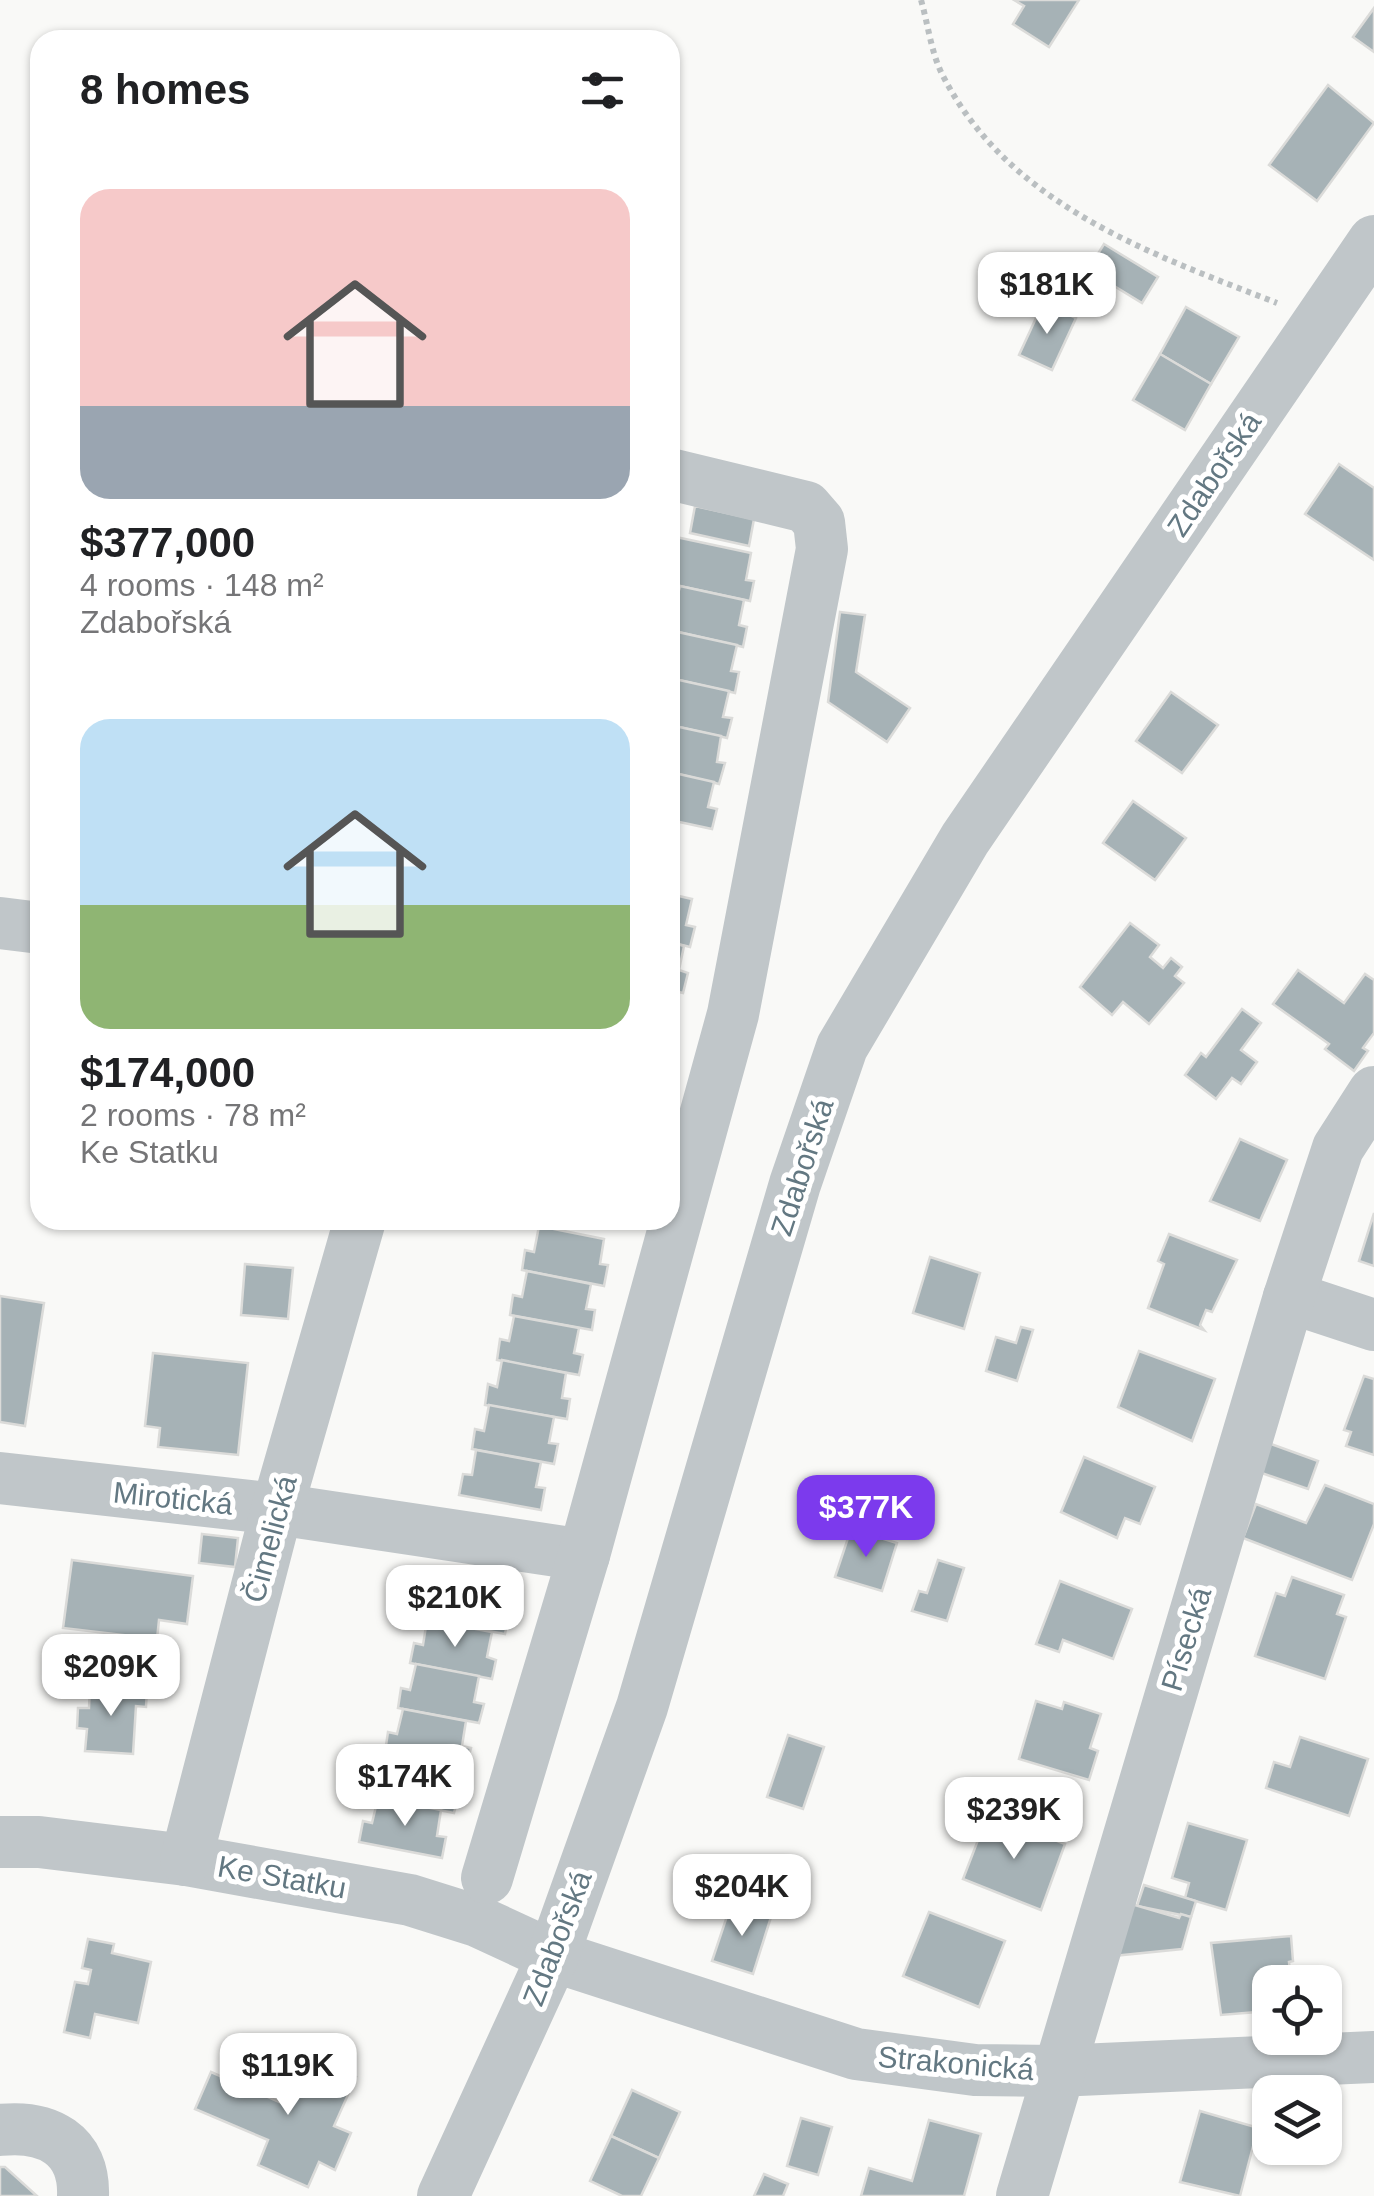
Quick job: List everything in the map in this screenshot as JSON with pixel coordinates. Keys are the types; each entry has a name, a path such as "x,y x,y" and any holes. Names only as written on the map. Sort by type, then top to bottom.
{"street":[{"name":"Zdabořská","path":"443,2196 552,1956 642,1706 795,1184 842,1047 965,839 1374,241"},
{"path":"680,476 806,507 819,522 822,548 733,1014 680,1206"},
{"path":"0,923 30,927"},
{"name":"Písecká","path":"1022,2196 1288,1297 1338,1148 1374,1092"},
{"name":"Čimelická","path":"186,1860 276,1509 357,1230"},
{"path":"487,1878 584,1555 674,1230"},
{"path":"1288,1297 1374,1325"},
{"name":"Mirotická","path":"0,1478 276,1509 584,1555"},
{"name":"Ke Statku","path":"0,1842 40,1842 186,1860 410,1900 476,1920 552,1956"},
{"name":"Strakonická","path":"552,1956 856,2054 975,2070 1056,2071 1374,2057"},
{"path":"0,2130 38,2128 66,2146 84,2172 83,2196"}],"path":[{"path":"921,0 940,70 962,108 987,142 1050,200 1160,258 1319,320"}],"building":[{"path":"1014,0 1079,0 1049,47 1013,24 1024,6"},
{"path":"1374,8 1374,52 1353,37"},
{"path":"1328,85 1374,123 1317,201 1269,165"},
{"path":"1104,244 1158,277 1142,303 1088,270"},
{"path":"1043,303 1076,318 1052,370 1019,355"},
{"path":"1186,307 1239,337 1211,384 1160,354"},
{"path":"1160,354 1211,384 1185,430 1133,400"},
{"path":"1339,464 1374,488 1374,560 1305,514"},
{"path":"695,506 754,519 749,546 690,533"},
{"path":"680,538 751,553 746,580 754,581 750,601 680,586"},
{"path":"680,586 744,600 739,625 747,627 743,647 680,632"},
{"path":"840,612 865,615 856,672 910,708 887,742 828,702"},
{"path":"680,633 737,645 731,671 739,672 735,693 680,680"},
{"path":"680,680 729,691 723,717 732,718 727,738 680,727"},
{"path":"1171,692 1218,725 1182,773 1136,741"},
{"path":"680,727 721,736 717,762 725,763 719,784 680,774"},
{"path":"680,774 714,782 708,807 717,809 712,829 680,822"},
{"path":"1133,801 1186,838 1155,880 1103,843"},
{"path":"680,896 692,899 686,925 695,927 690,947 680,944"},
{"path":"1130,923 1159,945 1150,957 1163,968 1171,958 1182,967 1175,976 1184,983 1149,1024 1123,1002 1112,1015 1080,987"},
{"path":"680,970 688,973 683,993 680,992"},
{"path":"1298,970 1344,1003 1365,974 1374,980 1374,1033 1363,1048 1368,1051 1354,1071 1325,1049 1329,1044 1273,1004"},
{"path":"1242,1009 1261,1023 1241,1050 1257,1062 1241,1084 1232,1078 1216,1099 1185,1075 1201,1053 1206,1057"},
{"path":"1240,1139 1287,1160 1260,1221 1210,1201"},
{"path":"1374,1213 1374,1266 1359,1261"},
{"path":"538,1230 604,1239 600,1264 608,1265 604,1286 522,1270 525,1250 534,1252"},
{"path":"1169,1234 1237,1260 1212,1312 1206,1310 1200,1325 1204,1330 1148,1308 1164,1264 1158,1261"},
{"path":"930,1257 980,1273 964,1329 913,1313"},
{"path":"245,1264 293,1268 288,1319 241,1315"},
{"path":"527,1271 591,1284 586,1309 595,1310 592,1330 510,1315 513,1295 522,1297"},
{"path":"0,1296 44,1303 25,1426 0,1422"},
{"path":"514,1316 579,1328 574,1353 583,1355 579,1375 497,1360 500,1339 509,1341"},
{"path":"1021,1327 1033,1330 1017,1381 986,1371 996,1337 1016,1343"},
{"path":"1139,1351 1215,1379 1192,1441 1118,1407"},
{"path":"153,1353 248,1363 238,1455 158,1447 160,1428 145,1426"},
{"path":"502,1360 566,1373 562,1398 570,1399 567,1419 485,1405 488,1384 497,1387"},
{"path":"1364,1376 1374,1379 1374,1455 1346,1446 1351,1432 1344,1430"},
{"path":"489,1405 554,1417 549,1443 558,1444 554,1464 472,1449 475,1429 484,1431"},
{"path":"1263,1441 1318,1461 1308,1489 1253,1470"},
{"path":"476,1450 541,1462 536,1487 545,1488 541,1510 459,1495 463,1474 472,1475"},
{"path":"1084,1457 1155,1487 1140,1524 1125,1518 1117,1538 1061,1512"},
{"path":"1325,1485 1374,1504 1374,1524 1352,1580 1243,1538 1256,1504 1306,1523"},
{"path":"851,1529 897,1543 882,1591 835,1577"},
{"path":"202,1534 238,1538 235,1567 199,1563"},
{"path":"72,1560 193,1576 187,1624 159,1620 157,1639 63,1628"},
{"path":"938,1560 964,1568 947,1621 912,1611 919,1591 927,1593"},
{"path":"446,1567 469,1571 468,1580 505,1587 500,1613 509,1615 505,1634 422,1619 426,1598 435,1600"},
{"path":"1292,1577 1344,1595 1337,1614 1346,1617 1325,1679 1255,1656 1276,1593 1285,1596"},
{"path":"1060,1581 1132,1609 1113,1659 1063,1640 1059,1652 1036,1644"},
{"path":"427,1620 492,1632 487,1657 496,1660 492,1679 410,1663 414,1643 423,1645"},
{"path":"416,1664 479,1676 474,1702 484,1704 479,1723 398,1708 401,1688 410,1690"},
{"path":"90,1686 147,1690 146,1707 136,1706 133,1754 85,1751 87,1729 77,1728 78,1708 89,1708"},
{"path":"1036,1701 1062,1709 1064,1702 1101,1714 1090,1748 1098,1751 1089,1780 1019,1759"},
{"path":"403,1709 466,1721 462,1746 471,1748 466,1768 385,1752 388,1732 397,1734"},
{"path":"788,1735 824,1747 803,1809 767,1797"},
{"path":"1300,1737 1368,1759 1349,1816 1266,1788 1274,1762 1290,1767"},
{"path":"390,1753 454,1766 449,1791 459,1793 454,1813 373,1797 376,1777 385,1778"},
{"path":"378,1798 441,1810 437,1836 446,1837 442,1858 359,1842 363,1821 372,1823"},
{"path":"988,1814 1065,1844 1041,1910 963,1879"},
{"path":"1188,1823 1247,1840 1226,1910 1185,1898 1189,1883 1172,1878"},
{"path":"1144,1885 1196,1901 1191,1917 1137,1906"},
{"path":"1128,1903 1179,1918 1181,1914 1191,1917 1182,1949 1113,1956"},
{"path":"731,1904 771,1917 753,1974 712,1961"},
{"path":"929,1912 1005,1941 979,2007 903,1976"},
{"path":"1291,1936 1293,1961 1289,1965 1252,1965 1252,2012 1221,2015 1211,1943"},
{"path":"88,1939 114,1944 112,1953 151,1962 138,2023 95,2014 90,2038 64,2032 75,1982 88,1984 91,1970 82,1968"},
{"path":"305,2055 356,2077 334,2126 351,2133 335,2170 319,2162 308,2187 258,2165 268,2140 195,2109 211,2072 284,2104"},
{"path":"632,2090 680,2112 659,2158 611,2136"},
{"path":"1200,2111 1252,2126 1252,2150 1240,2196 1180,2182"},
{"path":"801,2118 832,2127 818,2175 787,2166"},
{"path":"929,2120 981,2134 964,2196 861,2196 869,2168 912,2181"},
{"path":"611,2136 659,2158 641,2196 622,2196 590,2181"},
{"path":"0,2167 5,2167 37,2196 0,2196"},
{"path":"764,2174 788,2184 783,2196 754,2196"}]}
